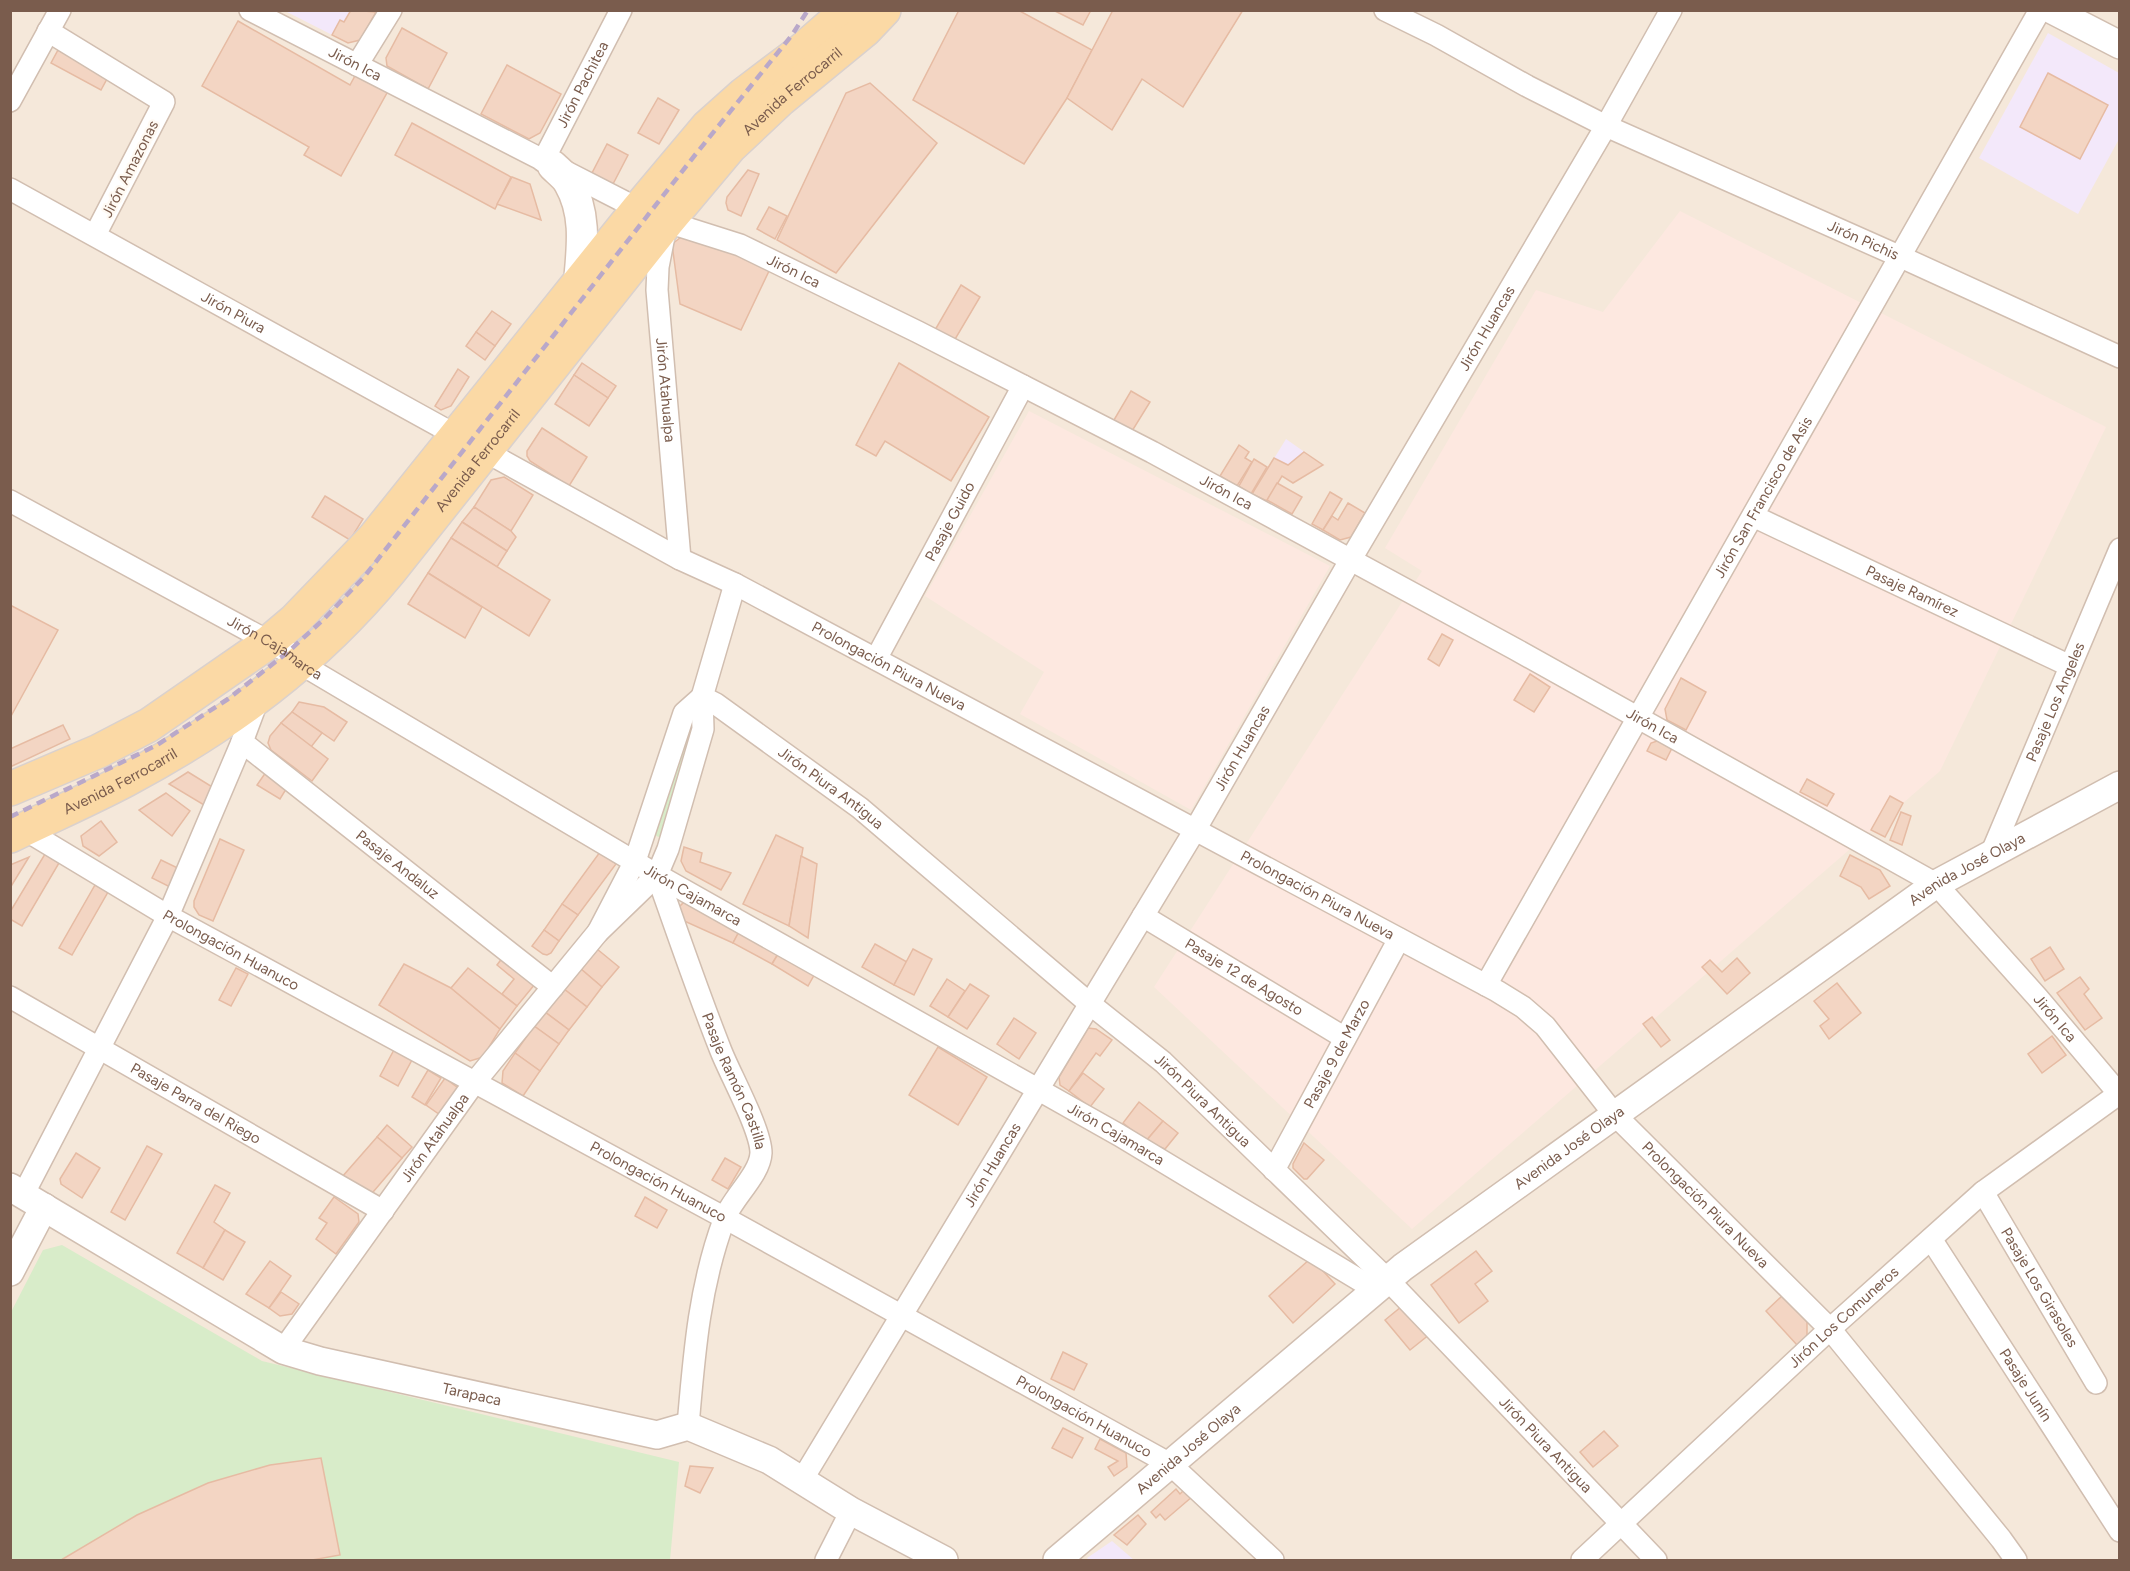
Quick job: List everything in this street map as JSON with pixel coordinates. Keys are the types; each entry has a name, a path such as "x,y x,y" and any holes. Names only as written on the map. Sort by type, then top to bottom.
{"main road":[{"name":"Avenida Ferrocarril","path":"10,789 99,751 149,725 269,642 295,620 471,443 652,215 707,127 848,10"},
{"name":"Avenida Ferrocarril","path":"15,829 128,779 206,734 258,699 301,664 366,601 579,282 781,99 865,30 884,10"},
{"path":"548,163 569,182 579,207 584,238 579,282"}],"street":[{"path":"10,101 60,10"},
{"name":"Jirón Ica","path":"250,10 652,215 740,245 1187,470 1936,884 2119,1094"},
{"path":"357,64 391,10"},
{"name":"Jirón Pachitea","path":"548,163 621,10"},
{"name":"Jirón Pichis","path":"1385,10 1606,126 2120,357"},
{"name":"Jirón Huancas","path":"802,1480 1195,830 1606,126 1671,10"},
{"name":"Jirón San Francisco de Asis","path":"1486,985 2040,10"},
{"path":"2052,10 2120,45"},
{"name":"Jirón Amazonas","path":"48,31 164,102 95,236"},
{"name":"Jirón Piura","path":"10,189 471,443"},
{"name":"Jirón Atahualpa","path":"652,215 680,559"},
{"name":"Pasaje Guido","path":"876,659 1023,386"},
{"name":"Prolongación Piura Nueva","path":"471,443 680,559 735,584 1486,985 1523,1007 1545,1026 1614,1114 1830,1329 2016,1560"},
{"name":"Jirón Cajamarca","path":"10,501 288,652 301,664 657,875 1039,1088 1382,1285"},
{"name":"Pasaje Ramírez","path":"1753,516 2070,666"},
{"name":"Pasaje Los Angeles","path":"1991,854 2120,549"},
{"name":"Jirón Atahualpa","path":"283,1350 474,1083 598,932 657,875 668,849 703,729 702,697 735,584"},
{"name":"Jirón Atahualpa","path":"598,932 635,861 684,713 702,697"},
{"name":"Jirón Piura Antigua","path":"702,697 716,704 860,808 1090,1004 1163,1062 1274,1170 1382,1285 1656,1560"},
{"path":"10,1272 20,1193 100,1048 168,916 258,699"},
{"name":"Pasaje Andaluz","path":"242,742 553,987"},
{"name":"Avenida José Olaya","path":"1057,1560 1382,1285 1614,1114 1936,884 2120,785"},
{"name":"Prolongación Huanuco","path":"15,829 168,916 724,1218 1170,1464 1273,1560"},
{"name":"Pasaje Ramón Castilla","path":"657,875 761,1153 758,1166 724,1218 705,1282 694,1351 688,1426"},
{"name":"Pasaje 12 de Agosto","path":"1143,916 1345,1038"},
{"name":"Pasaje 9 de Marzo","path":"1274,1170 1399,939"},
{"name":"Pasaje Parra del Riego","path":"10,997 383,1211"},
{"name":"Jirón Los Comuneros","path":"1582,1560 1830,1329 1983,1192 2119,1094"},
{"name":"Pasaje Los Girasoles","path":"1983,1192 2096,1383"},
{"name":"Tarapaca","path":"20,1193 176,1284 283,1350 320,1361 657,1435 688,1426"},
{"name":"Pasaje Junín","path":"1930,1239 2120,1531"},
{"path":"688,1426 769,1460 852,1511 944,1560"},
{"path":"826,1560 852,1511"}],"shaded area":[{"path":"11,11 2119,11 2119,1560 11,1560"},
{"path":"285,11 377,11 360,40 348,43"},
{"path":"2048,33 2119,73 2119,139 2078,214 1979,158"},
{"path":"1680,211 2106,427 1940,771 1412,1229 1154,987 1422,571 1385,548 1536,290 1603,312"},
{"path":"1029,411 1330,566 1191,810 1020,714 1044,672 925,596"},
{"path":"1286,439 1323,465 1293,483 1282,476 1252,494"},
{"path":"1112,1541 1134,1560 1089,1560 1087,1558"}],"green space":[{"path":"700,712 663,839 648,832 684,729"},
{"path":"62,1245 262,1361 679,1462 670,1560 11,1560 10,1314 43,1250"}],"building":[{"path":"351,10 376,12 360,40 348,43 332,35 340,20 344,22"},
{"path":"959,10 1018,10 1092,50 1067,98 1024,164 913,100"},
{"path":"1053,10 1091,10 1083,25"},
{"path":"1113,10 1243,10 1183,107 1142,79 1112,130 1067,98"},
{"path":"238,21 350,85 356,74 388,91 341,176 304,155 309,147 202,86"},
{"path":"402,28 447,53 428,89 387,66 386,58"},
{"path":"58,50 108,77 101,90 51,63"},
{"path":"507,65 561,94 540,133 529,139 481,114"},
{"path":"2048,73 2108,105 2080,159 2020,127"},
{"path":"870,83 937,143 836,273 777,240 846,93"},
{"path":"658,98 679,110 659,144 638,133"},
{"path":"412,123 511,177 495,209 395,155"},
{"path":"607,144 628,155 613,184 592,173"},
{"path":"748,170 759,174 741,216 728,210 726,203 727,197"},
{"path":"512,177 530,184 541,220 497,204"},
{"path":"769,207 787,216 775,239 757,229"},
{"path":"684,235 739,253 769,271 741,330 680,304 672,244"},
{"path":"961,285 980,297 954,341 935,330"},
{"path":"492,311 511,324 495,346 476,332"},
{"path":"476,332 495,346 485,360 466,346"},
{"path":"582,363 616,386 608,398 574,375"},
{"path":"899,363 989,417 951,481 885,441 876,456 856,445"},
{"path":"458,369 469,377 451,406 441,410 435,406"},
{"path":"574,375 608,398 589,426 555,404"},
{"path":"1131,391 1150,402 1129,436 1111,425"},
{"path":"542,428 587,457 569,486 530,461 527,456 527,451"},
{"path":"1239,445 1249,452 1245,458 1252,462 1237,486 1220,476"},
{"path":"1304,452 1323,465 1293,483 1282,476 1267,501 1252,494 1274,458 1288,465"},
{"path":"1254,459 1267,467 1251,494 1239,486"},
{"path":"504,477 533,495 511,531 474,507 491,480"},
{"path":"1277,483 1302,497 1292,514 1267,500"},
{"path":"1330,492 1342,499 1323,530 1312,524"},
{"path":"325,496 363,519 350,540 312,517"},
{"path":"1348,503 1365,513 1351,537 1340,540 1323,530 1332,516 1338,520"},
{"path":"474,507 511,531 516,537 507,551 462,522"},
{"path":"462,522 507,551 497,567 451,538"},
{"path":"451,538 550,600 529,636 428,573"},
{"path":"428,573 482,607 465,638 408,604"},
{"path":"10,605 58,630 10,718"},
{"path":"1442,634 1453,640 1439,666 1428,659"},
{"path":"1530,674 1550,687 1534,712 1514,700"},
{"path":"1681,678 1706,692 1686,730 1667,720 1665,709"},
{"path":"299,702 324,707 347,722 334,741 292,712"},
{"path":"292,712 322,733 311,747 281,723"},
{"path":"281,723 328,759 312,781 271,750 268,743 270,736"},
{"path":"63,725 70,739 10,767 10,749"},
{"path":"1660,740 1673,746 1666,760 1647,751 1651,743"},
{"path":"188,772 214,788 204,805 169,784"},
{"path":"266,772 288,786 280,799 257,785"},
{"path":"1807,779 1834,794 1827,806 1800,792"},
{"path":"166,793 190,811 172,836 139,810"},
{"path":"1890,796 1903,803 1885,837 1871,830"},
{"path":"1901,812 1911,816 1902,845 1890,840"},
{"path":"101,821 117,842 99,856 83,846 81,836"},
{"path":"776,835 803,848 789,926 743,904"},
{"path":"220,839 244,850 213,921 199,915 194,907 194,901"},
{"path":"684,847 702,853 700,862 731,873 721,890 686,871 681,861"},
{"path":"600,852 616,864 578,915 562,904"},
{"path":"45,854 59,863 22,926 10,919 10,912"},
{"path":"1850,855 1880,870 1890,886 1869,899 1861,887 1840,876"},
{"path":"801,856 817,864 808,938 789,926"},
{"path":"29,857 10,888 10,865"},
{"path":"161,860 184,871 176,890 152,878"},
{"path":"95,885 108,892 72,955 59,948"},
{"path":"685,901 741,928 733,943 682,920 679,907"},
{"path":"562,904 578,915 559,941 544,930"},
{"path":"741,928 781,949 772,964 733,943"},
{"path":"544,930 559,941 547,955 532,946"},
{"path":"875,944 907,962 894,985 862,967"},
{"path":"2050,947 2064,969 2045,981 2031,959"},
{"path":"597,949 619,967 602,987 581,969"},
{"path":"781,949 817,970 808,986 772,964"},
{"path":"913,949 932,959 914,995 894,985"},
{"path":"506,953 535,984 517,1006 502,994 514,979 497,965"},
{"path":"1737,958 1750,973 1727,994 1702,967 1710,960 1722,972"},
{"path":"404,964 451,988 500,1029 483,1057 470,1061 379,1005"},
{"path":"236,968 248,974 231,1006 219,1000"},
{"path":"468,968 517,1006 500,1029 451,988"},
{"path":"581,969 602,987 587,1007 564,989"},
{"path":"2080,977 2089,989 2084,994 2102,1018 2085,1030 2057,993"},
{"path":"947,979 965,991 948,1017 930,1006"},
{"path":"1837,983 1861,1013 1829,1039 1820,1026 1829,1019 1814,1001"},
{"path":"970,984 989,996 967,1029 948,1017"},
{"path":"564,989 587,1007 569,1030 545,1012"},
{"path":"545,1012 569,1030 559,1044 534,1026"},
{"path":"1652,1017 1670,1040 1661,1047 1643,1024"},
{"path":"1014,1018 1036,1033 1019,1059 997,1044"},
{"path":"534,1026 559,1044 540,1071 515,1053"},
{"path":"1088,1028 1096,1029 1112,1040 1100,1056 1096,1053 1069,1091 1060,1085 1059,1077"},
{"path":"2052,1036 2066,1055 2042,1073 2028,1054"},
{"path":"938,1047 987,1077 958,1125 909,1095"},
{"path":"395,1048 413,1058 398,1086 380,1076"},
{"path":"515,1053 540,1071 523,1096 502,1083 503,1071"},
{"path":"428,1070 441,1078 425,1105 412,1097"},
{"path":"1083,1073 1104,1089 1090,1107 1069,1091"},
{"path":"445,1078 458,1088 443,1117 426,1105"},
{"path":"1139,1102 1163,1121 1146,1141 1123,1123"},
{"path":"1163,1121 1178,1133 1165,1149 1146,1141"},
{"path":"387,1125 412,1147 402,1158 377,1137"},
{"path":"377,1137 402,1158 368,1198 342,1177"},
{"path":"1304,1143 1324,1160 1307,1179 1304,1179 1293,1168"},
{"path":"147,1146 162,1154 125,1220 111,1212"},
{"path":"76,1153 100,1168 82,1198 61,1184 60,1179"},
{"path":"725,1158 741,1167 728,1189 712,1180"},
{"path":"215,1185 230,1193 214,1222 225,1230 203,1268 177,1253"},
{"path":"334,1197 358,1214 359,1222 336,1254 316,1239 327,1223 319,1218"},
{"path":"645,1197 667,1210 657,1228 635,1216"},
{"path":"225,1230 245,1242 223,1280 203,1268"},
{"path":"1476,1251 1492,1271 1475,1284 1488,1301 1459,1323 1431,1285"},
{"path":"1311,1258 1335,1284 1293,1323 1269,1296"},
{"path":"270,1261 291,1276 269,1308 246,1294"},
{"path":"281,1292 299,1304 292,1314 280,1316 269,1308"},
{"path":"1783,1295 1807,1322 1807,1336 1797,1345 1766,1311"},
{"path":"1401,1307 1430,1334 1410,1350 1385,1320"},
{"path":"1063,1352 1087,1364 1074,1390 1051,1379"},
{"path":"1063,1428 1083,1438 1072,1458 1052,1448"},
{"path":"1604,1431 1618,1446 1593,1467 1580,1452"},
{"path":"1100,1439 1126,1453 1127,1467 1114,1476 1108,1467 1118,1461 1095,1449"},
{"path":"321,1458 340,1555 312,1560 61,1560 137,1515 208,1483 270,1465"},
{"path":"690,1466 713,1468 700,1493 685,1486"},
{"path":"1186,1488 1193,1496 1165,1520 1160,1514 1156,1518 1151,1512 1176,1489 1180,1494"},
{"path":"1138,1515 1146,1524 1127,1545 1114,1535"}],"railway":[{"path":"10,817 157,745 228,699 288,652 324,619 364,577 792,35 808,10"}]}
